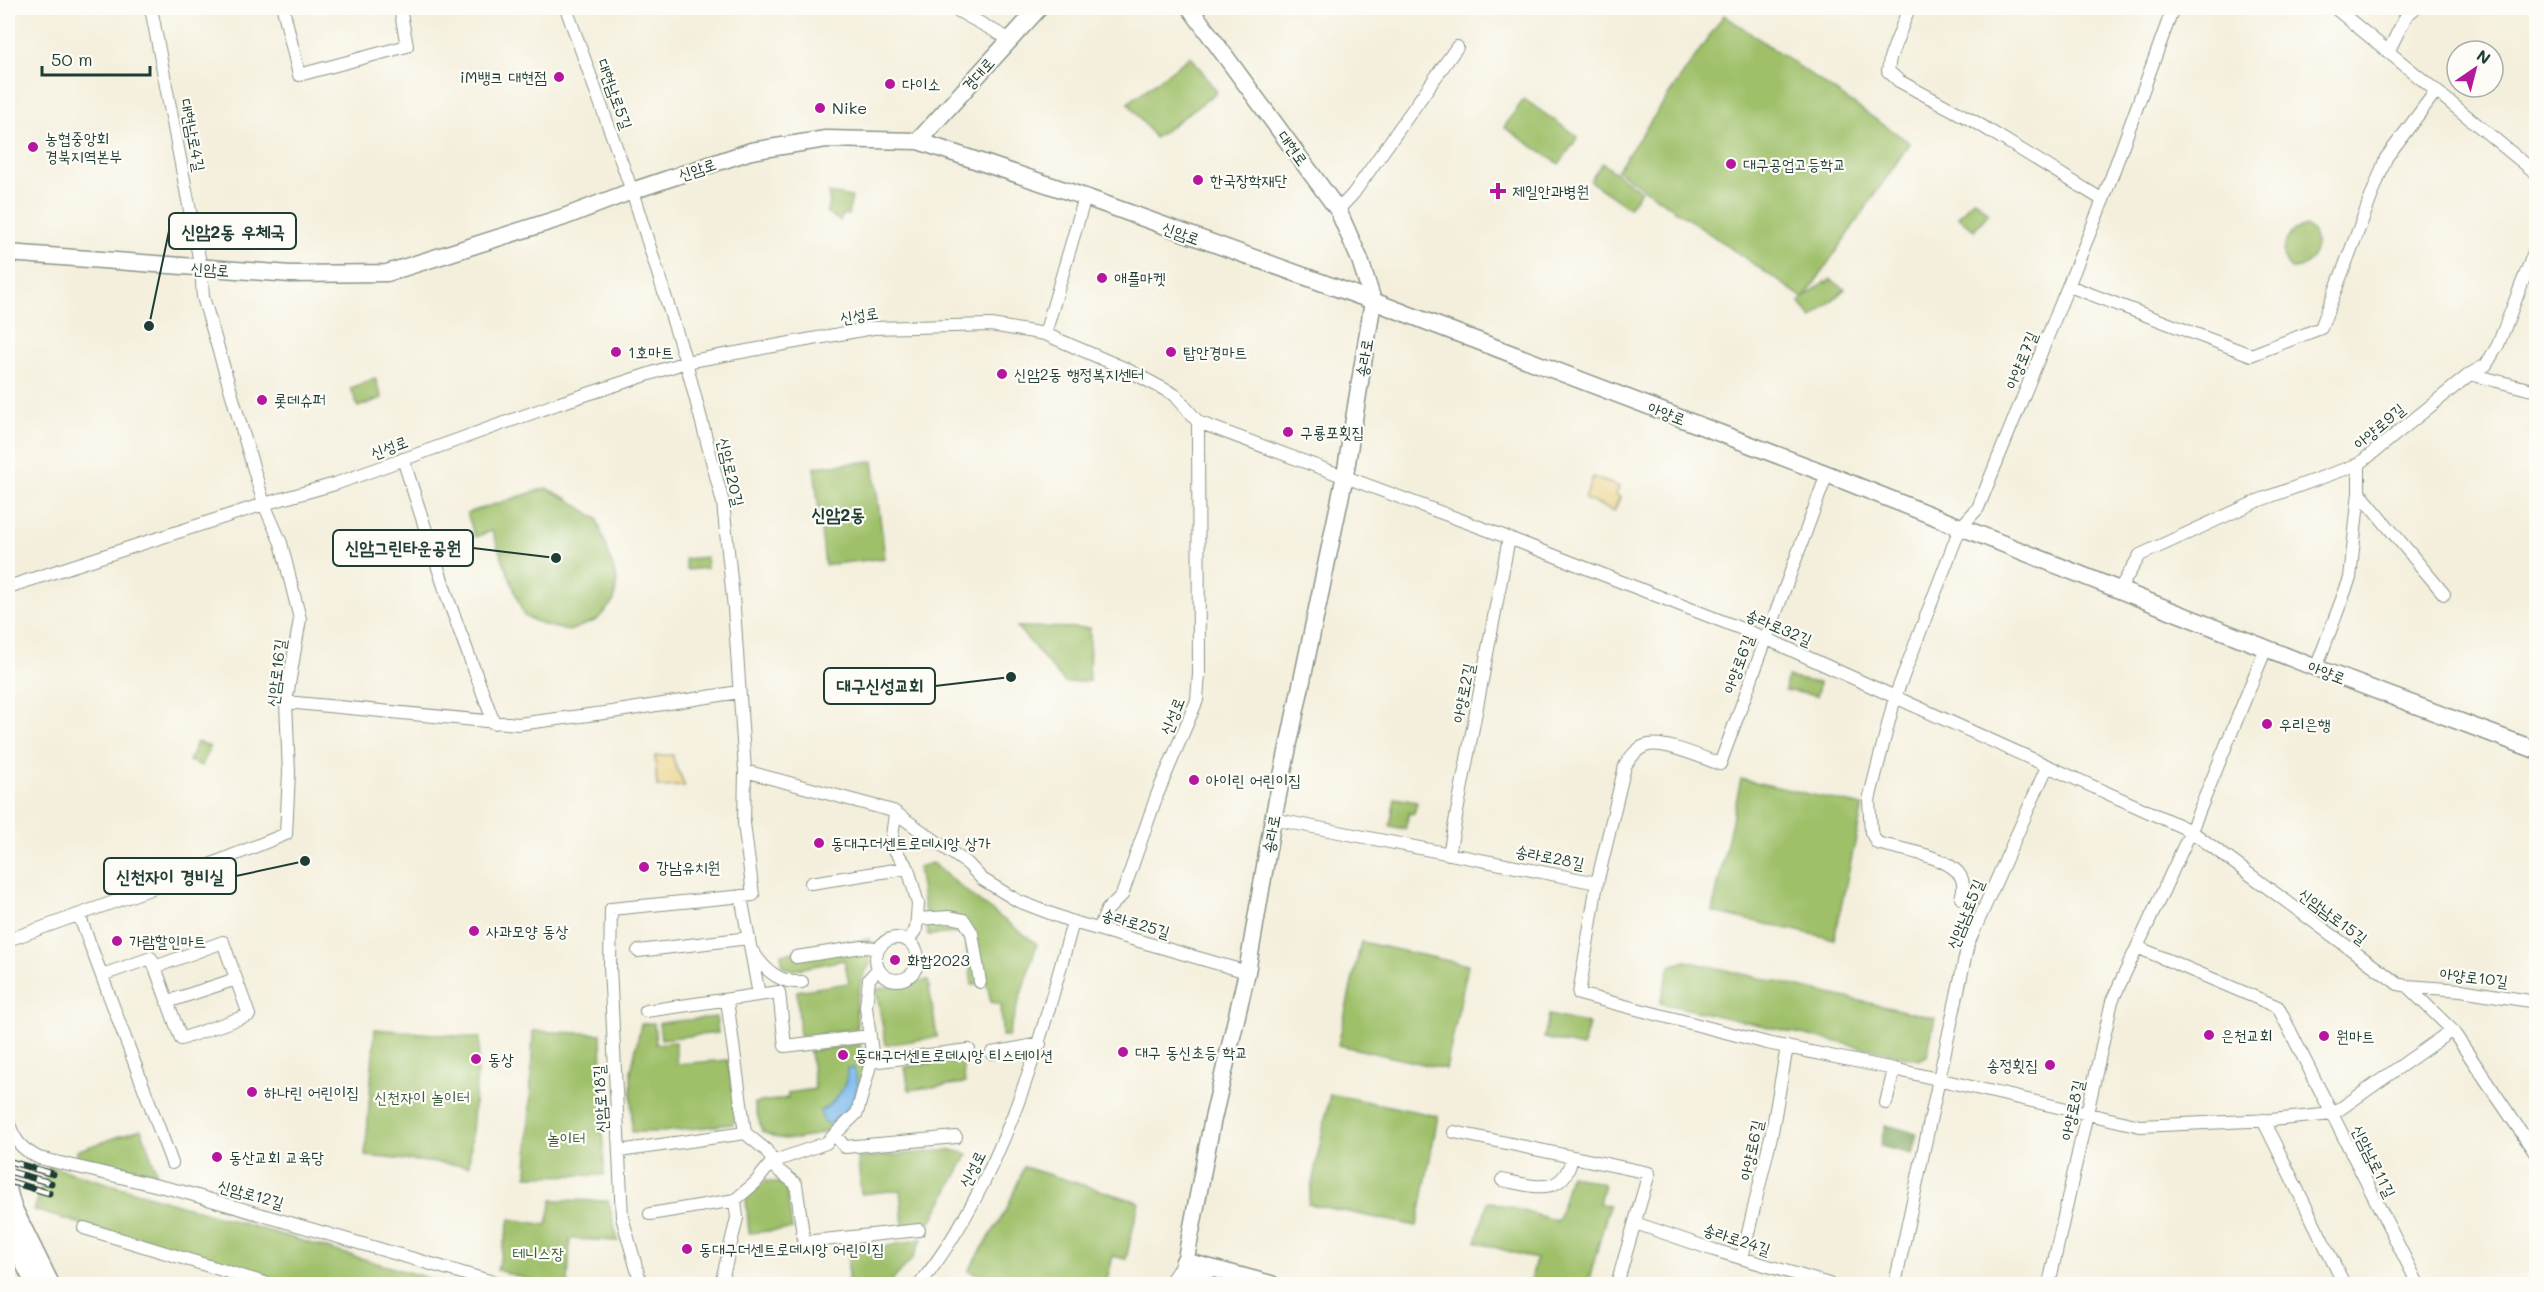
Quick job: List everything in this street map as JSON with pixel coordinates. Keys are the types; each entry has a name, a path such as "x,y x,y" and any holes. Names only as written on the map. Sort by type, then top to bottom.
{"main road":[{"name":"경대로","path":"918,141 1039,8"},
{"name":"대현로","path":"1190,8 1338,210 1360,260 1373,301"},
{"name":"신암로","path":"8,253 291,274 387,273 564,217 632,191 759,150 826,139 918,141 1085,197 1373,301"},
{"name":"아양로","path":"1373,301 1827,474 2316,668 2536,750"},
{"name":"송라로","path":"1181,1284 1212,1123 1247,972 1273,819 1345,476 1373,301"},
{"path":"8,1189 13,1207 51,1284"},
{"path":"8,1233 34,1284"},
{"path":"8,1252 29,1284"},
{"path":"1184,1261 1271,1284"}],"street":[{"name":"대현남로4길","path":"152,8 201,268"},
{"path":"283,8 299,75 407,46 400,8"},
{"name":"대현남로5길","path":"567,8 632,191"},
{"path":"953,8 1009,39"},
{"path":"1909,8 1890,58 1888,71 1899,81 1977,123 2103,201"},
{"name":"아양로7길","path":"1960,528 1978,508 2069,286 2103,201 2173,8"},
{"path":"2335,8 2536,173"},
{"path":"2388,52 2406,16 2415,8"},
{"path":"1338,210 1353,194 1457,47"},
{"path":"2069,286 2251,355 2321,328 2386,158 2436,91"},
{"name":"신암로20길","path":"632,191 686,362 723,503 734,608 745,771 744,823 753,895 741,896"},
{"path":"1046,334 1085,197"},
{"name":"아양로9길","path":"2316,668 2350,579 2359,492 2359,464 2470,374 2486,365 2498,345 2536,247"},
{"name":"신암로16길","path":"8,940 232,857 286,834 289,773 286,702 300,619 281,543 264,504 203,297 201,268"},
{"name":"신성로","path":"8,587 264,504 335,484 686,362 873,328 991,325 1046,334 1126,369 1175,395 1198,422 1199,674 1197,700 1157,795 1122,895 1107,910 1099,929"},
{"path":"2470,374 2536,391"},
{"name":"송라로32길","path":"1198,422 1509,538 1765,638 2191,831"},
{"path":"403,459 449,602 494,723"},
{"path":"2119,590 2140,555 2260,500 2359,464"},
{"name":"아양로6길","path":"1720,764 1827,474"},
{"path":"2359,492 2444,594"},
{"path":"1960,528 1895,697 1869,800 1871,832 1877,843 1940,860 1961,876 1964,885 1961,898"},
{"name":"아양로2길","path":"1449,854 1509,538"},
{"name":"아양로8길","path":"2050,1284 2112,1000 2191,831 2266,648"},
{"path":"286,702 494,723 528,723 718,697 739,692"},
{"name":"송라로28길","path":"1273,819 1597,883 1625,766 1634,753 1646,746 1658,744 1720,764"},
{"name":"신암남로5길","path":"1895,1284 1968,944 2046,767"},
{"path":"745,771 895,813 891,845 908,868 918,904 916,929 908,941"},
{"name":"송라로25길","path":"895,813 966,863 982,879 1018,901 1073,922 1247,972"},
{"name":"신암남로15길","path":"2191,831 2397,984 2408,986 2452,1030 2536,1154"},
{"path":"811,883 908,868"},
{"path":"1597,883 1579,994 1787,1047 1894,1069 2087,1114"},
{"path":"741,896 759,995"},
{"name":"신암로18길","path":"641,1284 622,1216 610,966 611,909 741,896"},
{"path":"79,915 172,1163"},
{"path":"917,920 950,916 964,920 972,933 980,982"},
{"name":"신성로","path":"921,1284 962,1226 1000,1152 1040,1044 1073,922"},
{"path":"897,937 908,941 918,954 916,967 908,977 895,980 888,978 878,969 875,962 878,948 889,938 897,937"},
{"path":"102,975 152,957 155,967 181,1039 249,1015 223,942 155,967"},
{"path":"638,951 750,943"},
{"path":"750,943 763,967 776,977 795,983 802,982"},
{"path":"796,957 862,947 878,948"},
{"path":"2137,947 2278,1007 2332,1114 2452,1030"},
{"path":"650,1214 735,1200 755,1183 772,1162 826,1143 857,1113 871,1062 866,1007 869,979 878,969"},
{"path":"168,1002 236,979"},
{"name":"아양로10길","path":"2408,986 2461,990 2536,1002"},
{"path":"646,1011 779,992 784,1046 870,1036"},
{"path":"727,1000 745,1133 766,1150 778,1170 796,1184 804,1242 919,1230"},
{"path":"992,1053 1040,1044"},
{"name":"아양로6길","path":"1742,1258 1770,1142 1787,1047"},
{"path":"871,1062 969,1050"},
{"path":"1886,1103 1894,1069"},
{"name":"신암남로11길","path":"2087,1114 2140,1126 2332,1114 2418,1284"},
{"path":"2263,1120 2344,1284"},
{"name":"신암로12길","path":"8,1121 13,1137 23,1150 39,1158 180,1191 500,1284"},
{"path":"1454,1132 1649,1173 1617,1284"},
{"path":"619,1151 745,1133"},
{"path":"835,1135 845,1148 956,1137"},
{"path":"1502,1180 1545,1188 1565,1177 1572,1157"},
{"path":"721,1284 737,1218 735,1200"},
{"name":"송라로24길","path":"1635,1223 1829,1284"},
{"path":"84,1228 268,1284"},
{"path":"1184,1261 1211,1284"},
{"name":"송라로","path":"1169,1284 1184,1261"}],"green space":[{"path":"1724,15 1910,143 1804,298 1830,279 1845,289 1812,318 1799,302 1803,298 1617,170"},
{"path":"1191,56 1217,92 1155,138 1128,103"},
{"path":"1524,99 1578,137 1559,164 1504,127"},
{"path":"1602,163 1641,191 1629,208 1590,181"},
{"path":"828,193 852,197 848,215 843,214 840,221 826,212 830,204"},
{"path":"1974,199 1989,213 1974,230 1958,217"},
{"path":"2306,226 2315,238 2314,253 2306,265 2291,269 2284,259 2285,244 2294,230"},
{"path":"375,378 382,398 358,407 351,388"},
{"path":"873,461 885,558 825,565 814,467"},
{"path":"546,488 568,499 597,519 617,580 614,601 597,620 569,631 544,625 524,616 492,531 475,537 467,513"},
{"path":"706,557 707,568 687,570 685,559"},
{"path":"1017,627 1090,628 1089,681 1065,683"},
{"path":"1787,677 1819,683 1817,696 1785,690"},
{"path":"197,742 210,747 202,766 189,761"},
{"path":"1741,779 1863,806 1834,939 1712,912"},
{"path":"1395,798 1417,802 1414,814 1409,813 1405,829 1390,826"},
{"path":"932,863 977,900 1037,944 1008,1036 1002,1036 1001,1004 991,1002 987,984 972,985 965,933 928,935 918,867"},
{"path":"870,939 870,964 862,978 856,1004 857,1029 800,1037 797,991 849,983 844,960 793,970 783,967 781,954"},
{"path":"1361,942 1468,965 1446,1069 1338,1045"},
{"path":"1686,961 1935,1018 1927,1056 1919,1060 1660,1003 1670,966"},
{"path":"928,980 937,1037 886,1045 876,989"},
{"path":"1549,1015 1589,1024 1583,1047 1544,1038"},
{"path":"716,1017 718,1033 661,1039 659,1023"},
{"path":"654,1023 656,1044 675,1042 677,1064 728,1060 736,1116 733,1124 662,1132 632,1132 631,1071 641,1024"},
{"name":"신천자이 놀이터","path":"375,1029 480,1038 469,1166 365,1156"},
{"name":"놀이터","path":"533,1031 601,1034 604,1175 527,1176"},
{"path":"860,1043 863,1067 861,1093 846,1117 836,1125 812,1136 786,1139 762,1131 754,1103 788,1098 788,1093 815,1089 810,1051"},
{"path":"962,1059 965,1083 909,1090 905,1067"},
{"path":"1330,1094 1438,1116 1417,1226 1308,1204"},
{"path":"1885,1125 1917,1133 1912,1154 1880,1146"},
{"path":"141,1129 157,1173 78,1157 76,1151"},
{"path":"951,1150 968,1154 931,1222 903,1225 900,1190 861,1194 858,1158"},
{"path":"49,1166 448,1284 286,1284 34,1210"},
{"path":"1024,1167 1139,1202 1126,1259 1113,1256 1106,1284 1009,1284 968,1271 1007,1209"},
{"path":"1570,1175 1604,1184 1599,1203 1609,1206 1588,1284 1530,1284 1536,1259 1476,1242 1488,1201 1558,1221"},
{"path":"765,1181 786,1186 792,1229 749,1233 746,1199"},
{"name":"테니스장","path":"552,1200 608,1201 618,1241 570,1239 568,1284 543,1284 497,1270 510,1219 547,1225"},
{"path":"922,1239 913,1258 889,1284 848,1284 848,1254"}],"sand":[{"path":"1593,477 1619,487 1616,495 1620,497 1614,511 1585,499"},
{"path":"673,755 684,786 657,787 655,756"}],"water":[{"path":"847,1068 854,1068 858,1084 854,1103 831,1124 824,1123 820,1111 840,1093 846,1081"}],"railway":[{"path":"8,1161 53,1174"},
{"path":"8,1171 51,1183"},
{"path":"8,1181 49,1193"}],"place":[{"name":"iM뱅크 대현점","path":"559,77"},
{"name":"다이소","path":"890,84"},
{"name":"Nike","path":"820,108"},
{"name":"농협중앙회 경북지역본부","path":"33,147"},
{"name":"대구공업고등학교","path":"1731,164"},
{"name":"한국장학재단","path":"1198,180"},
{"name":"제일안과병원","path":"1498,191"},
{"name":"애플마켓","path":"1102,278"},
{"name":"신암2동 우체국","path":"149,326"},
{"name":"1호마트","path":"616,352"},
{"name":"탑안경마트","path":"1171,352"},
{"name":"신암2동 행정복지센터","path":"1002,374"},
{"name":"롯데슈퍼","path":"262,400"},
{"name":"구룡포횟집","path":"1288,432"},
{"name":"신암그린타운공원","path":"556,558"},
{"name":"대구신성교회","path":"1011,677"},
{"name":"우리은행","path":"2267,724"},
{"name":"아이린 어린이집","path":"1194,780"},
{"name":"동대구더센트로데시앙 상가","path":"819,843"},
{"name":"신천자이 경비실","path":"305,861"},
{"name":"강남유치원","path":"644,867"},
{"name":"사과모양 동상","path":"474,931"},
{"name":"가람할인마트","path":"117,941"},
{"name":"화합2023","path":"895,960"},
{"name":"은천교회","path":"2209,1035"},
{"name":"원마트","path":"2324,1036"},
{"name":"대구 동신초등 학교","path":"1123,1052"},
{"name":"동대구더센트로데시앙 티스테이션","path":"843,1055"},
{"name":"동상","path":"476,1059"},
{"name":"송정횟집","path":"2050,1065"},
{"name":"하나린 어린이집","path":"252,1092"},
{"name":"동산교회 교육당","path":"217,1157"},
{"name":"동대구더센트로데시앙 어린이집","path":"687,1249"}],"district":[{"name":"신암2동","path":"838,515"}]}
